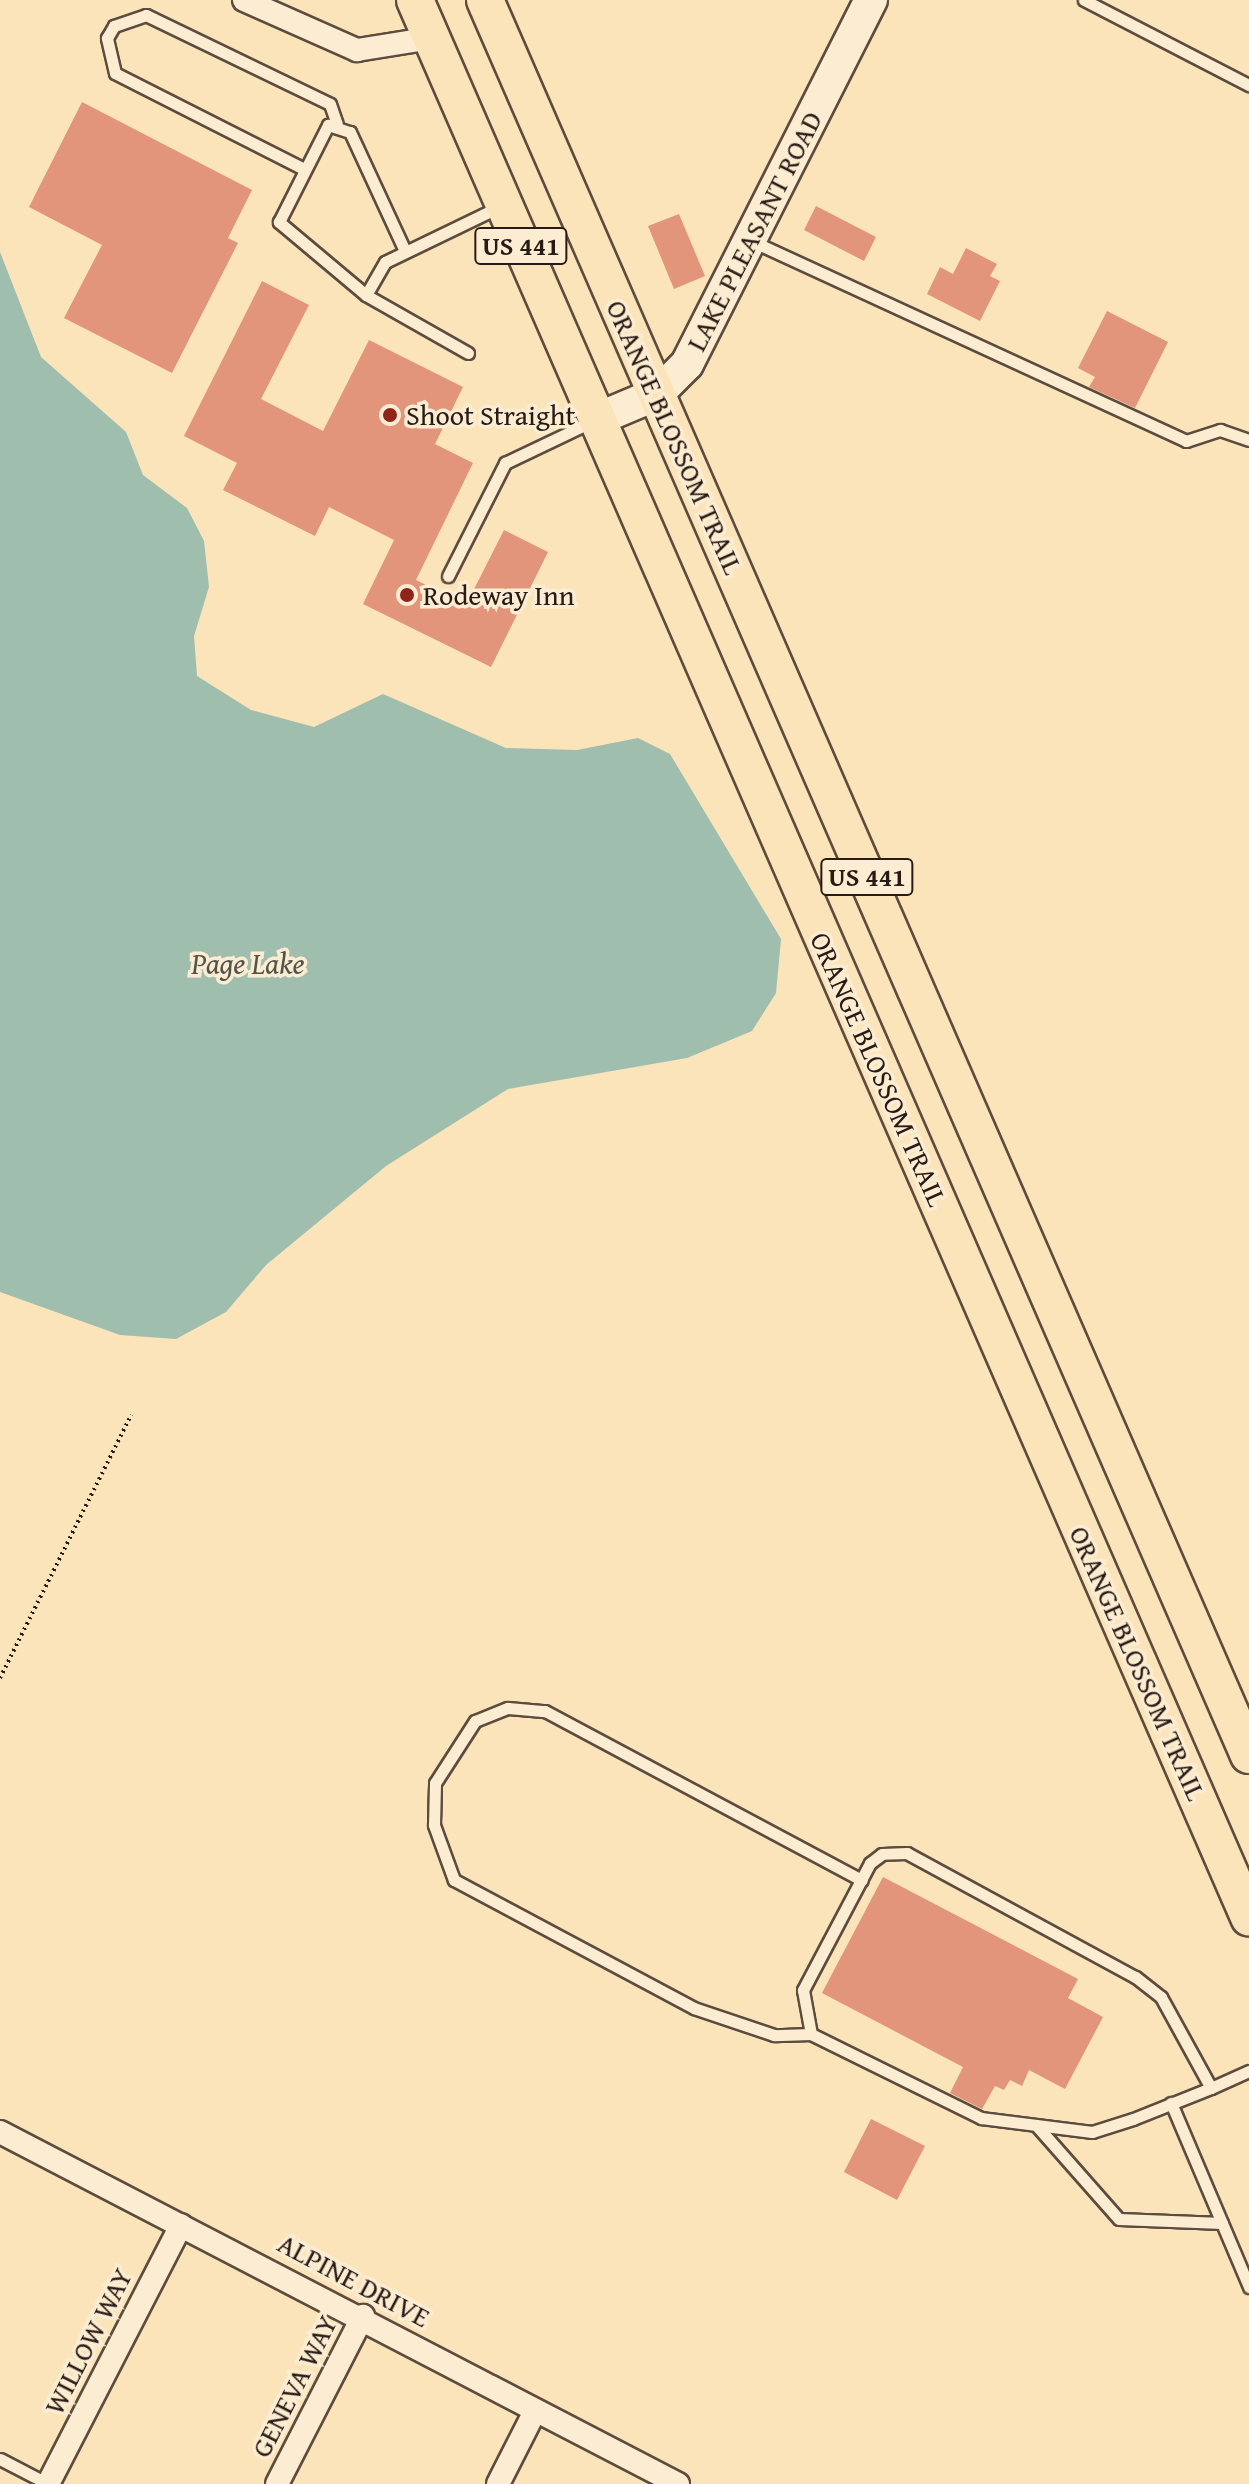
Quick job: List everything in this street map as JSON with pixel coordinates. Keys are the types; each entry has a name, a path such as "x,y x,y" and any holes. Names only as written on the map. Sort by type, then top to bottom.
{"main road":[{"name":"ORANGE BLOSSOM TRAIL","path":"415,0 595,420 1249,1917"},
{"name":"ORANGE BLOSSOM TRAIL","path":"485,0 1249,1755"}],"street":[{"path":"244,0 357,50 432,38"},
{"name":"LAKE PLEASANT ROAD","path":"595,420 657,394 687,364 871,0"},
{"name":"ALPINE DRIVE","path":"0,2132 363,2316 535,2411 678,2484"},
{"name":"WILLOW WAY","path":"48,2484 181,2225"},
{"name":"GENEVA WAY","path":"277,2484 363,2316"},
{"path":"498,2484 535,2411"}],"lane":[{"path":"1084,0 1249,85"},
{"path":"304,169 115,73 107,38 114,26 146,15 330,104 337,124 350,132 405,251"},
{"path":"337,124 320,135 279,222 366,295 468,353"},
{"path":"366,295 385,262 503,206"},
{"path":"749,240 1186,441 1220,430 1249,440"},
{"path":"448,576 505,463 595,420"},
{"path":"862,1880 545,1711 508,1708 475,1721 435,1783 434,1825 454,1880 694,2008 774,2035 811,2034 981,2118 1092,2132 1249,2071"},
{"path":"811,2034 803,1990 862,1880 882,1854 907,1853 1135,1977 1161,1997 1211,2088"},
{"path":"1171,2103 1249,2287"},
{"path":"1036,2125 1119,2219 1222,2223"},
{"path":"0,2459 48,2484"}],"path":[{"path":"0,1678 131,1415"}],"water":[{"name":"Page Lake","path":"0,252 41,357 126,432 143,475 187,508 204,541 209,587 194,636 197,676 251,710 314,727 383,694 506,748 577,750 638,738 670,754 781,939 776,993 752,1031 687,1058 508,1089 386,1166 266,1265 226,1312 176,1339 120,1335 0,1292"}],"building":[{"path":"82,102 252,190 228,238 238,243 172,373 64,318 102,245 29,207"},
{"path":"816,206 876,237 864,261 804,230"},
{"path":"679,214 705,276 674,289 648,226"},
{"path":"966,248 997,264 990,276 1000,281 980,321 927,294 940,267 953,274"},
{"name":"Shoot Straight","path":"262,281 309,305 261,399 323,431 369,340 463,387 435,444 473,463 416,580 466,605 504,530 548,552 491,667 363,604 394,540 329,507 315,536 223,490 237,463 184,436"},
{"path":"1107,311 1168,342 1135,408 1089,387 1095,377 1078,368"},
{"path":"883,1877 1078,1979 1068,1998 1103,2017 1065,2089 1029,2070 1022,2086 1010,2080 1004,2090 995,2086 982,2109 950,2093 963,2067 822,1993"},
{"path":"871,2119 925,2146 897,2200 844,2172"}],"place":[{"name":"Shoot Straight","path":"390,415"},
{"name":"Rodeway Inn","path":"407,595"}]}
